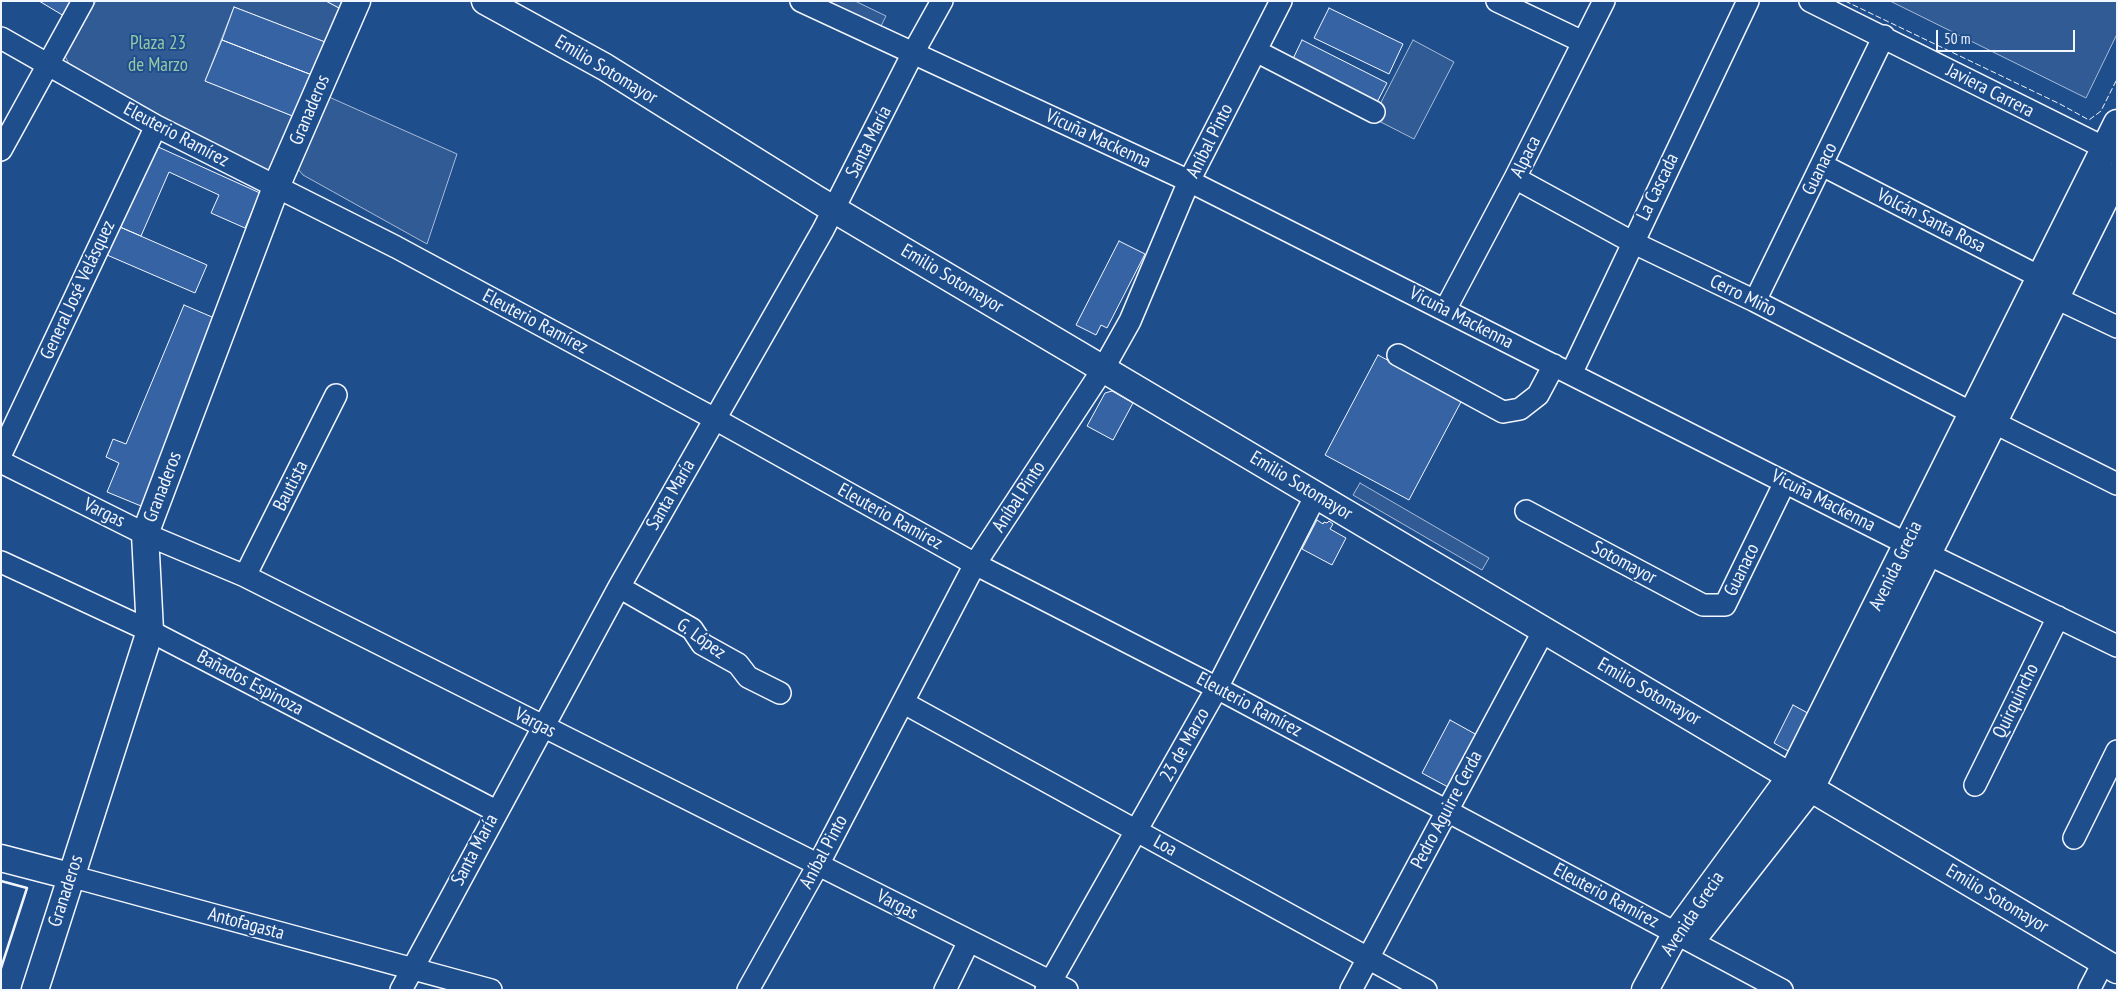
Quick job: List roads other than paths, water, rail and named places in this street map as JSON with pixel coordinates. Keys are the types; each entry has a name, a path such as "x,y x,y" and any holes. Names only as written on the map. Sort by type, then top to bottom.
{"main road":[{"name":"Granaderos","path":"35,990 150,630 145,534 276,188 357,1"},
{"name":"Emilio Sotomayor","path":"496,4 605,68 834,209 2110,967"},
{"name":"Avenida Grecia","path":"1983,418 2040,277 2110,151 2117,123"},
{"name":"Avenida Grecia","path":"1645,990 1801,782 1983,418 2056,298 2117,175"},
{"name":"Antofagasta","path":"1,858 70,876"},
{"name":"Avenida Grecia","path":"1665,990 1684,937"}],"street":[{"path":"1,150 83,1"},
{"name":"Vicuña Mackenna","path":"801,1 1189,181 1917,549 2117,646"},
{"name":"Santa María","path":"401,990 496,811 619,587 834,209 913,53 942,1"},
{"name":"Aníbal Pinto","path":"748,990 818,865 976,564 1103,368 1130,321 1189,181 1281,1"},
{"path":"1497,1 1583,42"},
{"name":"Alpaca","path":"1445,310 1515,178 1604,1"},
{"name":"La Cascada","path":"1398,355 1503,412 1520,409 1538,395 1562,369 1632,242 1748,1"},
{"name":"Javiera Carrera","path":"1810,1 1884,36 2049,122 2110,151"},
{"name":"Guanaco","path":"1754,302 1884,36"},
{"name":"Eleuterio Ramírez","path":"1,38 156,126 396,247 715,419 976,564 1217,688 1782,990"},
{"path":"1256,51 1374,112"},
{"name":"General José Velásquez","path":"1,454 156,126"},
{"name":"Volcán Santa Rosa","path":"1822,165 2040,277"},
{"name":"Cerro Miño","path":"1515,178 1632,242 2117,484"},
{"path":"2056,298 2117,327"},
{"name":"Bautista","path":"245,576 336,395"},
{"name":"Vargas","path":"1,462 145,534 245,576 969,941 1054,987"},
{"name":"Guanaco","path":"1725,605 1785,482"},
{"name":"23 de Marzo","path":"1054,987 1137,831 1217,688 1316,495"},
{"name":"Sotomayor","path":"1526,511 1703,606 1725,605"},
{"name":"Bañados Espinoza","path":"1,562 150,630 496,811"},
{"name":"G. López","path":"619,587 692,629 702,644 738,664 748,677 780,694"},
{"name":"Quirquincho","path":"1975,785 2058,617"},
{"name":"Pedro Aguirre Cerda","path":"1351,990 1544,630"},
{"name":"Loa","path":"904,703 1426,990"},
{"path":"2074,838 2117,750"},
{"name":"Antofagasta","path":"70,876 491,990"},
{"path":"945,990 969,941"},
{"path":"2089,990 2110,967"}],"park label":[{"name":"Plaza 23 de Marzo","path":"158,55"}]}
